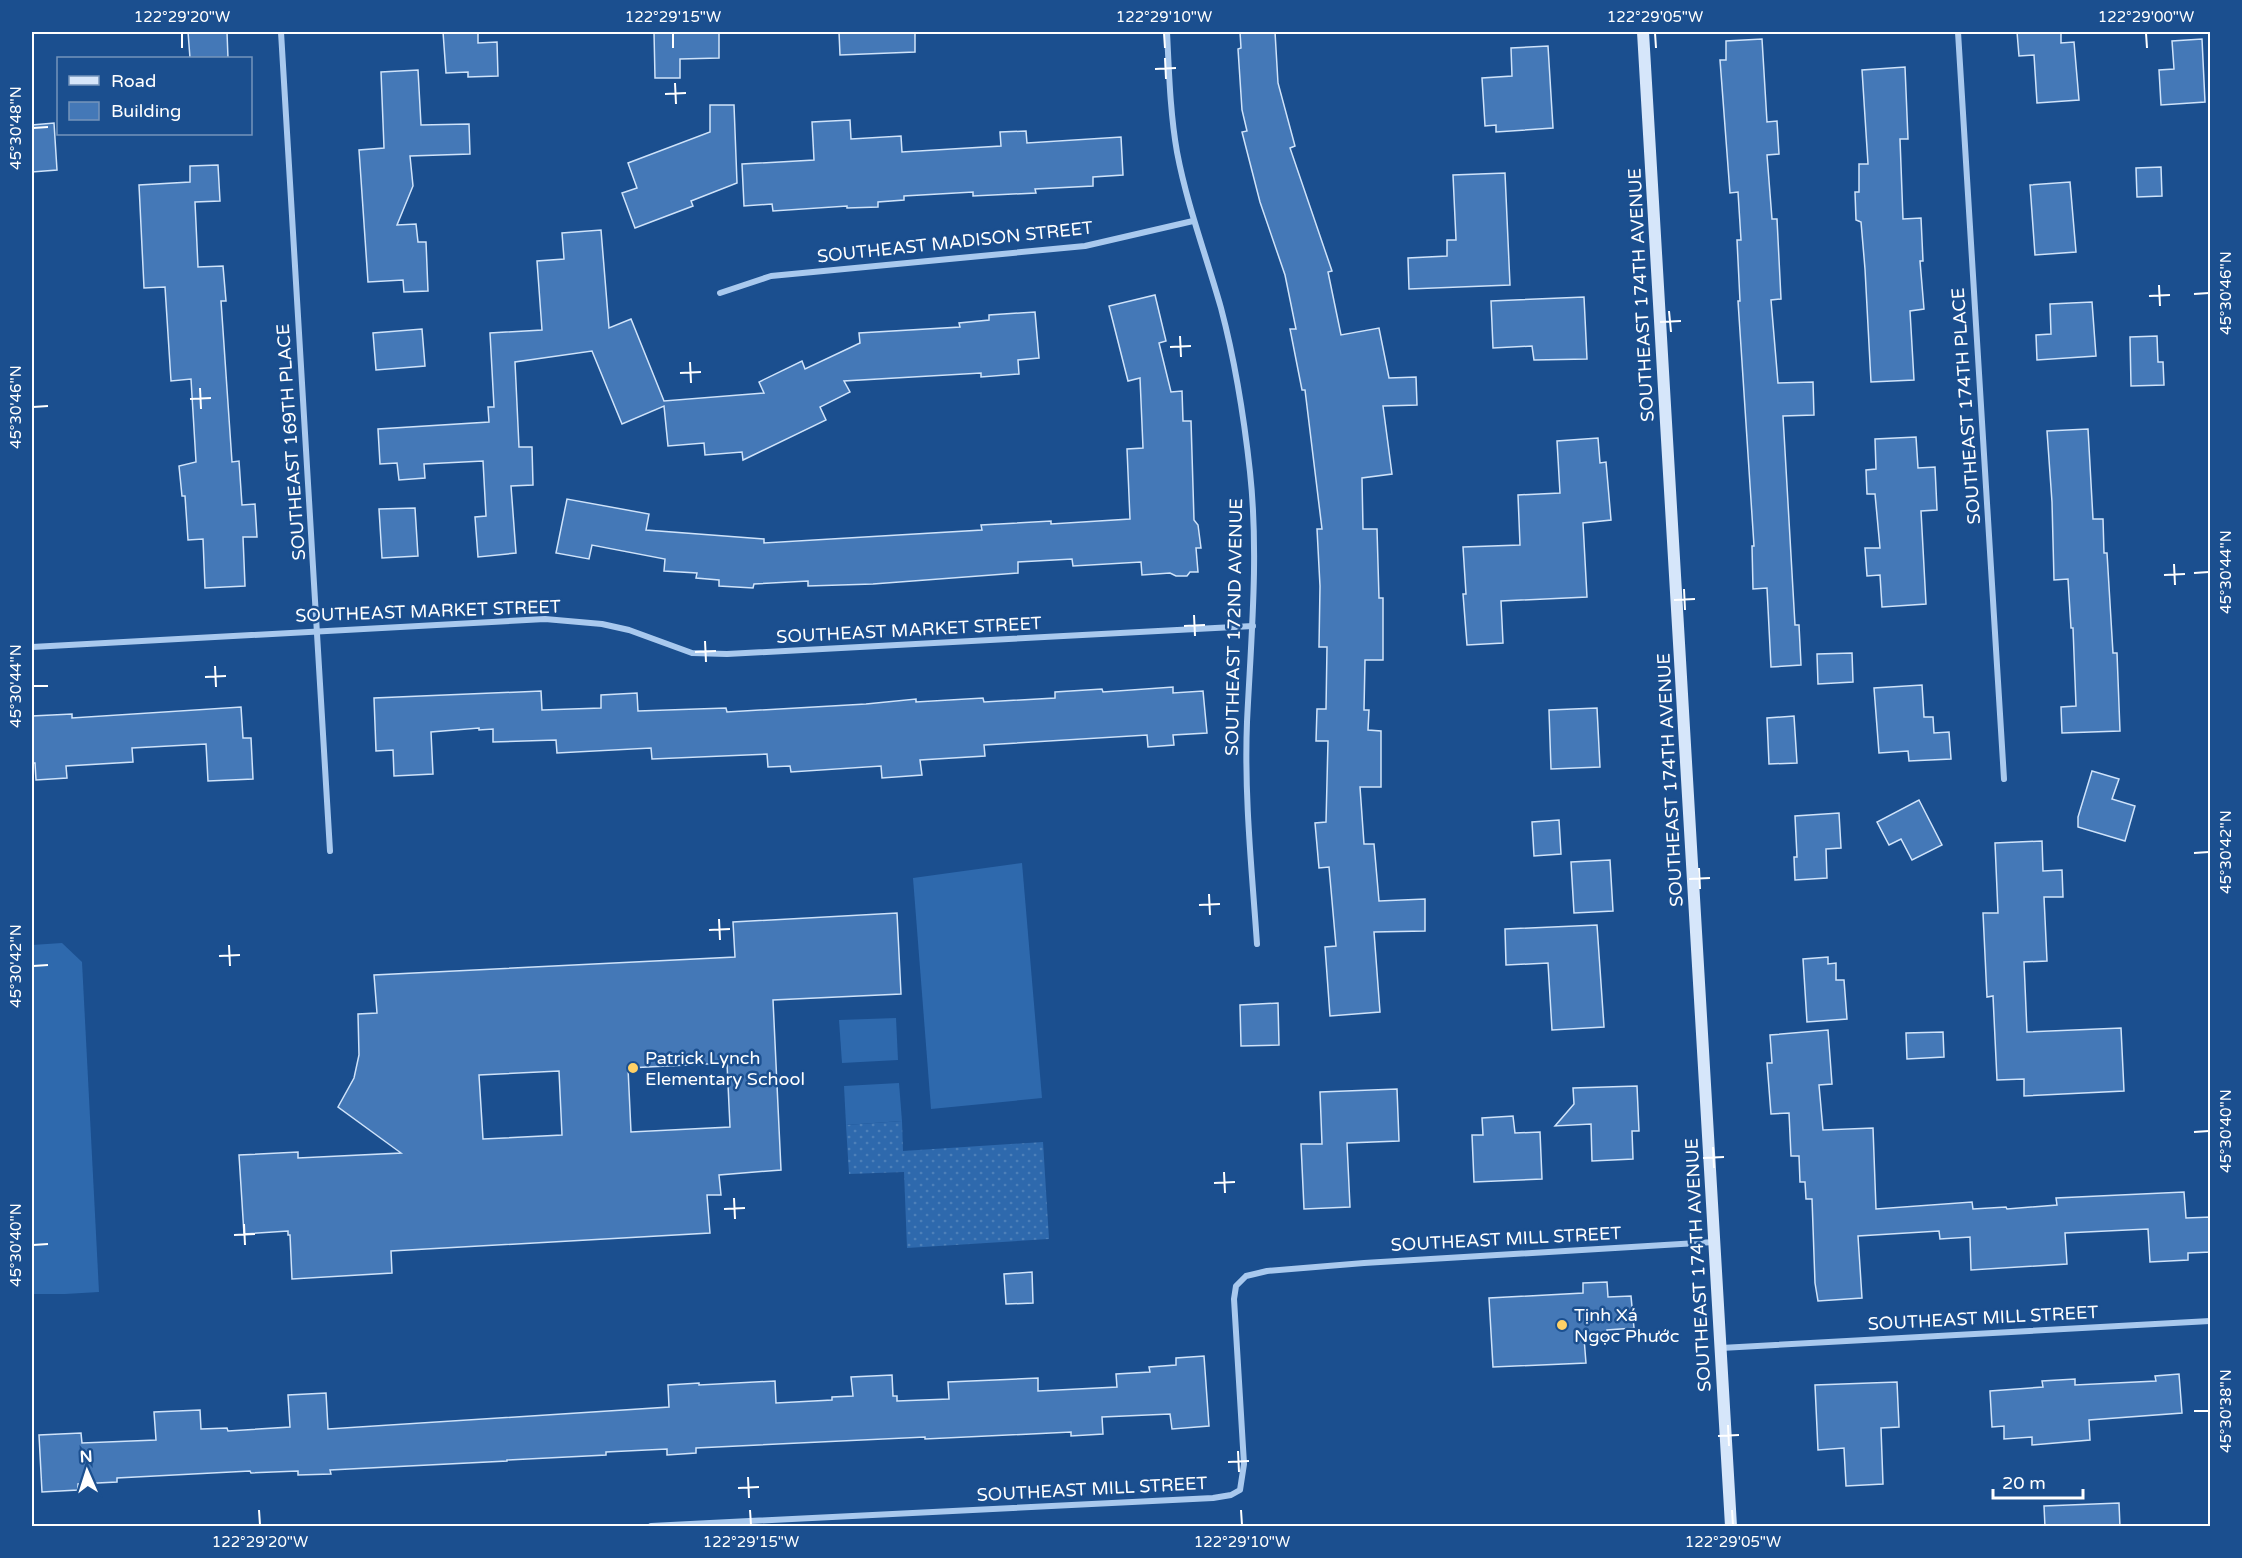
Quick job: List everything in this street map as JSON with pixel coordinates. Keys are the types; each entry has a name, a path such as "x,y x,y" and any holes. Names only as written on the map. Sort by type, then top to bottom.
{"street":[{"name":"SOUTHEAST 169TH PLACE","path":"281,32 330,851"},
{"name":"SOUTHEAST 172ND AVENUE","path":"1167,32 1170,89 1177,150 1193,221 1221,309 1240,403 1250,472 1255,537 1253,626 1247,724 1248,804 1257,944"},
{"name":"SOUTHEAST 174TH AVENUE","path":"1642,32 1731,1527"},
{"name":"SOUTHEAST 174TH PLACE","path":"1958,32 2004,779"},
{"name":"SOUTHEAST MADISON STREET","path":"720,293 771,276 1085,246 1193,221"},
{"name":"SOUTHEAST MARKET STREET","path":"32,647 545,619 602,624 629,630 692,653 727,654 1253,626"},
{"name":"SOUTHEAST MILL STREET","path":"651,1527 1231,1495 1239,1490 1244,1464 1234,1299 1236,1286 1246,1276 1267,1271 1364,1263 1715,1242"},
{"name":"SOUTHEAST MILL STREET","path":"1721,1348 2211,1321"}],"shaded area":[{"path":"1022,863 1042,1098 931,1109 913,878"},
{"path":"62,943 82,962 99,1292 32,1294 32,945"},
{"path":"896,1018 898,1060 842,1063 839,1020"},
{"path":"899,1083 902,1121 846,1125 844,1086"},
{"path":"902,1121 903,1151 1043,1142 1049,1239 907,1248 904,1172 849,1174 846,1125"}],"building":[{"path":"188,32 227,32 228,57 190,57"},
{"path":"443,32 478,32 478,43 497,42 498,76 468,77 468,72 446,73"},
{"path":"654,32 719,32 719,58 680,59 680,78 655,78"},
{"path":"839,32 915,32 915,52 840,55"},
{"path":"1240,32 1275,32 1278,83 1295,146 1290,148 1332,271 1328,272 1341,335 1379,328 1389,378 1416,377 1417,405 1383,406 1392,474 1362,478 1363,529 1377,529 1379,598 1383,598 1383,660 1365,660 1364,710 1369,710 1368,730 1381,731 1381,787 1360,787 1364,844 1374,844 1379,901 1425,899 1425,931 1374,932 1380,1012 1330,1016 1325,947 1336,946 1329,867 1319,868 1315,823 1326,822 1328,741 1316,741 1317,709 1326,709 1327,647 1319,647 1320,586 1317,529 1322,529 1305,390 1302,390 1290,329 1296,329 1285,275 1260,202 1242,132 1247,131 1242,110 1238,49 1241,48"},
{"path":"2017,32 2061,32 2061,43 2074,42 2079,100 2037,103 2034,55 2019,56"},
{"path":"1762,39 1767,122 1777,121 1779,154 1767,155 1772,219 1777,219 1781,299 1771,300 1778,383 1813,382 1814,415 1783,416 1795,625 1799,625 1801,665 1771,667 1767,588 1753,589 1752,546 1754,546 1738,301 1740,301 1737,240 1741,240 1738,192 1730,193 1720,60 1726,60 1726,41"},
{"path":"2202,39 2205,102 2161,105 2159,70 2174,69 2172,41"},
{"path":"1548,46 1553,128 1496,132 1496,125 1485,126 1482,78 1512,76 1511,48"},
{"path":"1905,67 1908,139 1900,139 1903,219 1921,218 1923,261 1920,261 1924,309 1910,311 1914,380 1871,382 1865,269 1861,222 1856,220 1855,192 1859,192 1859,164 1868,164 1862,70"},
{"path":"418,70 421,125 469,124 470,154 410,156 413,186 397,225 416,224 418,242 426,242 428,291 404,292 403,280 368,282 359,150 384,148 381,72"},
{"path":"710,105 734,105 737,183 691,201 693,206 635,228 622,193 637,188 628,163 710,132"},
{"path":"850,120 851,139 901,136 902,152 1001,146 1000,132 1026,131 1027,143 1121,137 1123,175 1093,177 1093,186 1035,189 1036,193 973,196 973,192 904,196 904,200 878,202 878,207 847,208 847,206 773,211 772,204 744,206 742,164 814,160 812,122"},
{"path":"54,123 57,170 32,172 32,125"},
{"path":"218,165 220,201 195,202 198,267 223,266 226,301 221,301 232,462 239,461 242,505 255,504 257,537 243,537 245,586 205,588 203,539 188,540 185,496 182,496 179,466 196,462 191,379 171,381 165,287 144,288 139,185 190,182 190,166"},
{"path":"2161,167 2162,196 2137,197 2136,168"},
{"path":"1505,173 1510,285 1409,289 1408,258 1447,256 1447,240 1456,240 1453,175"},
{"path":"2070,182 2076,252 2035,255 2030,185"},
{"path":"601,230 609,328 631,319 664,401 764,393 759,382 802,361 805,369 860,343 859,333 960,327 959,323 989,320 989,315 1035,312 1039,358 1018,360 1019,374 981,377 981,373 844,381 850,392 820,407 826,420 743,460 742,452 705,455 704,443 668,446 664,406 622,424 592,351 515,362 519,447 532,447 533,485 511,486 516,553 478,557 475,517 486,516 483,461 424,464 425,478 399,480 397,463 380,464 378,429 489,422 488,407 494,407 490,333 542,330 537,261 564,259 562,233"},
{"path":"1155,295 1166,341 1159,343 1171,392 1182,391 1183,421 1191,421 1194,520 1198,525 1201,548 1196,548 1198,572 1190,572 1187,576 1176,576 1170,573 1142,575 1141,562 1073,566 1072,559 1018,562 1018,573 873,584 808,586 808,581 754,584 753,588 719,586 719,580 696,578 697,573 664,571 665,559 592,545 589,559 556,553 567,499 649,514 646,530 764,539 764,543 982,530 981,525 1051,521 1051,524 1130,519 1127,449 1143,448 1140,378 1128,381 1109,306"},
{"path":"1584,297 1587,359 1534,360 1532,346 1493,348 1491,301"},
{"path":"2092,302 2096,356 2037,360 2036,335 2051,334 2050,304"},
{"path":"422,329 425,366 376,370 373,333"},
{"path":"2157,336 2158,362 2163,362 2164,385 2131,386 2130,337"},
{"path":"2088,429 2093,519 2103,519 2104,553 2107,553 2113,653 2117,653 2120,731 2062,733 2061,707 2076,706 2073,628 2071,628 2068,579 2054,580 2047,431"},
{"path":"1916,437 1918,468 1935,467 1937,510 1921,511 1926,604 1882,607 1880,575 1867,576 1865,548 1880,548 1875,494 1867,494 1866,470 1876,469 1875,439"},
{"path":"1598,438 1600,463 1606,462 1611,520 1583,523 1587,597 1501,601 1503,643 1467,645 1463,594 1466,594 1463,547 1520,545 1518,495 1560,493 1557,441"},
{"path":"415,508 418,556 382,558 379,509"},
{"path":"1852,653 1853,682 1818,684 1817,654"},
{"path":"1922,685 1924,717 1933,717 1934,733 1949,732 1951,759 1909,761 1908,751 1879,753 1874,688"},
{"path":"1173,687 1173,693 1203,691 1207,733 1173,735 1174,745 1148,747 1147,735 984,745 985,756 920,760 922,775 882,778 881,766 791,772 790,766 768,767 767,754 652,759 651,748 557,753 556,740 493,742 493,729 479,730 479,728 431,732 433,774 394,776 393,750 376,751 374,698 541,691 542,710 601,708 601,695 637,693 638,711 726,708 727,712 916,699 916,702 983,698 984,702 1055,698 1055,692 1102,689 1103,692"},
{"path":"241,707 243,738 251,738 253,779 208,781 206,744 132,748 133,762 66,766 67,778 36,780 35,763 32,763 32,716 72,714 72,718"},
{"path":"1597,708 1600,767 1551,769 1549,710"},
{"path":"1794,716 1797,763 1769,764 1767,718"},
{"path":"2092,771 2119,779 2112,799 2135,806 2125,841 2078,827 2078,817"},
{"path":"1919,800 1942,845 1912,860 1901,839 1889,845 1877,822"},
{"path":"1839,813 1841,848 1826,849 1827,878 1795,880 1794,857 1797,857 1795,816"},
{"path":"1559,820 1561,854 1534,856 1532,822"},
{"path":"2042,841 2043,871 2062,870 2063,897 2044,897 2047,961 2024,962 2027,1032 2121,1028 2124,1091 2024,1096 2024,1079 1997,1080 1993,996 1987,997 1983,913 1998,913 1995,843"},
{"path":"1610,860 1613,911 1574,913 1571,862"},
{"path":"897,913 901,994 773,1000 781,1170 719,1175 721,1195 707,1195 710,1233 391,1251 392,1273 292,1279 288,1231 244,1234 239,1155 298,1152 298,1158 401,1153 338,1107 354,1078 359,1055 358,1014 377,1013 374,975 735,957 733,922","holes":["727,1063 730,1127 631,1132 628,1068","559,1071 562,1135 483,1139 479,1075"]},
{"path":"1597,925 1604,1027 1552,1030 1548,963 1506,965 1505,929"},
{"path":"1828,957 1828,964 1836,963 1836,980 1844,980 1847,1019 1807,1022 1803,959"},
{"path":"1278,1003 1279,1045 1241,1046 1240,1005"},
{"path":"1828,1030 1832,1084 1819,1085 1823,1130 1873,1128 1876,1209 1972,1202 1973,1209 2006,1207 2007,1209 2057,1205 2056,1198 2184,1192 2186,1218 2211,1217 2211,1252 2188,1253 2188,1260 2150,1262 2148,1229 2065,1233 2067,1264 1971,1270 1970,1237 1940,1239 1939,1231 1858,1236 1862,1298 1818,1301 1815,1283 1812,1199 1806,1199 1805,1182 1800,1182 1799,1156 1791,1156 1789,1113 1771,1114 1767,1063 1772,1063 1770,1035"},
{"path":"1943,1032 1944,1057 1907,1059 1906,1033"},
{"path":"1637,1086 1639,1131 1632,1131 1633,1159 1592,1161 1591,1124 1555,1126 1574,1104 1573,1088"},
{"path":"1397,1089 1399,1141 1347,1143 1350,1207 1304,1209 1301,1144 1322,1144 1320,1092"},
{"path":"1513,1116 1515,1133 1540,1132 1542,1179 1474,1182 1472,1135 1483,1135 1482,1118"},
{"path":"1032,1272 1033,1303 1006,1304 1004,1274"},
{"name":"Tịnh Xá Ngọc Phước","path":"1607,1282 1608,1297 1631,1296 1634,1328 1607,1330 1607,1337 1584,1338 1586,1363 1493,1367 1489,1298 1583,1293 1583,1283"},
{"path":"1204,1356 1209,1426 1172,1429 1170,1414 1102,1417 1103,1434 1071,1436 1071,1432 925,1439 925,1437 696,1448 696,1453 667,1455 667,1449 606,1452 606,1455 330,1470 331,1474 298,1475 298,1471 251,1473 250,1471 117,1478 117,1482 78,1484 78,1490 42,1492 39,1435 81,1433 82,1443 156,1440 154,1412 200,1410 201,1429 227,1428 228,1431 290,1427 288,1395 326,1393 328,1429 669,1407 668,1385 699,1383 699,1385 775,1381 776,1403 832,1400 832,1397 853,1396 851,1377 892,1375 893,1396 897,1396 897,1401 949,1399 948,1382 1038,1378 1038,1391 1117,1387 1116,1374 1150,1372 1149,1367 1176,1365 1176,1358"},
{"path":"2179,1374 2182,1413 2089,1420 2090,1440 2032,1445 2032,1437 2004,1439 2004,1426 1992,1427 1990,1391 2043,1387 2042,1381 2075,1379 2075,1385 2156,1381 2155,1376"},
{"path":"1897,1382 1899,1427 1881,1428 1883,1484 1846,1486 1844,1448 1818,1450 1815,1385"},
{"path":"2119,1503 2120,1527 2045,1527 2044,1506"}],"place":[{"name":"Patrick Lynch Elementary School","path":"633,1068"},
{"name":"Tịnh Xá Ngọc Phước","path":"1562,1325"}]}
